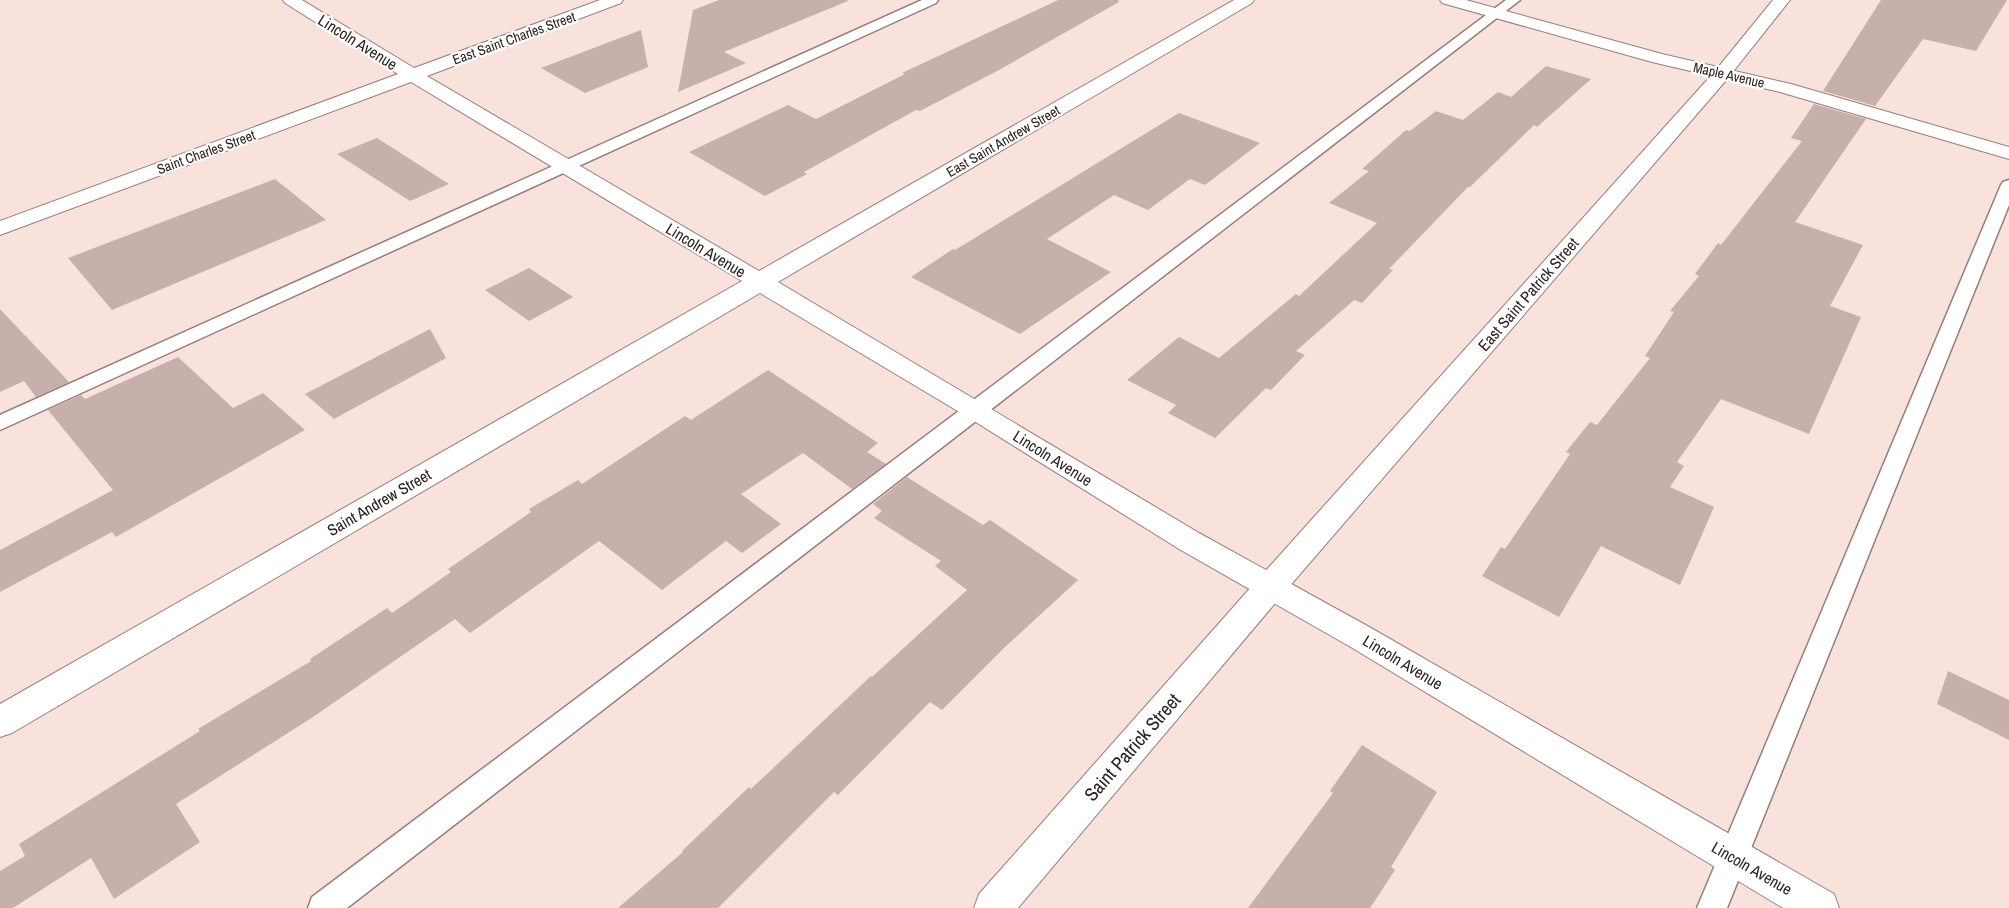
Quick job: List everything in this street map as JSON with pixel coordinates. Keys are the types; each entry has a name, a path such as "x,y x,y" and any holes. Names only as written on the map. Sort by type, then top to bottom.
{"street":[{"name":"East Saint Charles Street","path":"412,75 615,0"},
{"name":"East Saint Andrew Street","path":"759,282 1246,0"},
{"name":"Maple Avenue","path":"1448,0 1722,74 1785,88 2009,152"},
{"name":"East Saint Patrick Street","path":"1271,586 1722,74 1782,0"},
{"name":"Lincoln Avenue","path":"297,1 412,75 975,410 1190,542 1271,586 1820,908"},
{"name":"Saint Charles Street","path":"0,228 412,75"},
{"name":"Saint Andrew Street","path":"0,722 759,282"},
{"name":"Saint Patrick Street","path":"993,908 1271,586"}],"lane":[{"path":"0,423 932,0"},
{"path":"323,908 1514,0"},
{"path":"1712,908 2009,185"}],"building":[{"path":"719,0 848,1 724,52 746,63 678,92 693,10"},
{"path":"1058,0 1118,0 1119,2 999,70 920,111 916,110 804,172 807,174 765,196 689,152 788,105 816,119 905,74 902,73"},
{"path":"1881,0 2007,0 1976,51 1923,39 1875,106 1823,91"},
{"path":"641,30 648,67 585,93 541,68"},
{"path":"1546,66 1591,79 1537,127 1534,125 1468,187 1389,269 1393,270 1362,303 1354,300 1296,351 1305,355 1271,390 1266,388 1215,438 1168,413 1176,405 1127,380 1179,337 1219,358 1296,294 1299,296 1377,223 1329,203 1369,171 1362,169 1406,130 1410,131 1436,111 1463,120 1498,92 1511,97"},
{"path":"1814,104 1866,119 1795,222 1863,245 1830,306 1861,317 1809,434 1721,399 1677,462 1684,466 1670,487 1714,507 1680,585 1601,546 1559,617 1482,576 1501,547 1505,549 1570,454 1566,452 1590,422 1597,425 1650,358 1645,356 1674,312 1670,311 1699,276 1695,274 1718,243 1721,245 1802,141 1791,138"},
{"path":"1179,113 1260,143 1205,185 1190,179 1148,210 1114,195 1047,239 1111,272 1020,334 911,277 953,249 955,250"},
{"path":"377,138 449,184 410,201 337,154"},
{"path":"275,179 326,220 112,310 68,258"},
{"path":"529,268 573,297 529,321 485,290"},
{"path":"0,309 69,382 36,397 24,381 0,392"},
{"path":"430,329 446,358 334,419 305,394"},
{"path":"178,357 233,408 263,393 305,430 116,537 112,532 0,592 0,550 113,490 48,410 81,395 85,399"},
{"path":"768,370 878,443 867,452 886,464 852,489 803,453 741,494 781,524 742,553 726,541 662,590 599,541 470,633 455,619 313,717 176,804 200,842 114,899 91,858 13,908 0,908 0,871 25,856 19,844 200,731 198,729 311,661 310,659 387,608 392,613 451,572 448,569 531,512 529,509 578,480 582,484 685,416 691,420"},
{"path":"907,477 983,525 990,520 1078,580 1005,647 942,710 930,702 838,795 834,792 718,908 618,908 683,852 749,787 751,789 871,676 967,590 935,566 941,561 874,518 882,511 873,504"},
{"path":"1948,671 2009,700 2009,740 1937,704"},
{"path":"1362,745 1437,792 1391,867 1395,870 1370,908 1248,908 1333,793 1330,791"}]}
